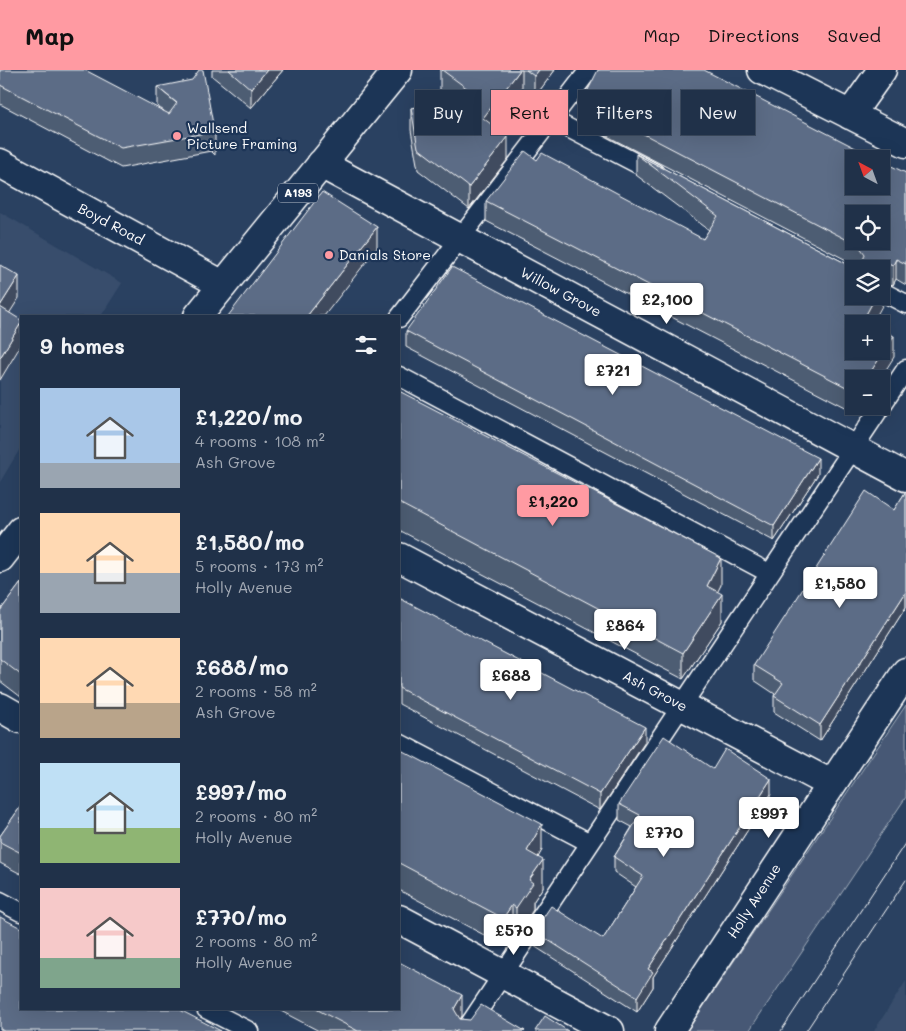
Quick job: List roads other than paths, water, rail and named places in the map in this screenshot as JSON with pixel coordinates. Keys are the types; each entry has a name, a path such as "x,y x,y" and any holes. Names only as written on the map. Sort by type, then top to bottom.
{"street":[{"name":"A193","path":"199,315 398,70"},
{"path":"762,70 906,143"},
{"path":"850,115 882,70"},
{"name":"Boyd Road","path":"0,163 223,285"},
{"name":"Willow Grove","path":"321,164 906,477"},
{"path":"0,558 20,532"},
{"name":"Ash Grove","path":"400,558 831,784"},
{"name":"Holly Avenue","path":"668,1031 906,672"},
{"path":"0,707 20,718"},
{"path":"400,920 610,1031"}],"lane":[{"path":"568,97 589,70"},
{"path":"568,128 672,182"},
{"path":"400,317 539,135"},
{"path":"890,296 906,304"},
{"path":"464,1031 906,370"},
{"path":"400,377 769,573"},
{"path":"400,744 590,843"},
{"path":"0,900 20,911"},
{"path":"208,1010 249,1031"}],"tram line":[{"path":"781,1031 906,842"},
{"path":"806,1031 906,880"}],"place":[{"name":"Wallsend Picture Framing","path":"177,136"},
{"name":"Danials Store","path":"329,255"}]}
